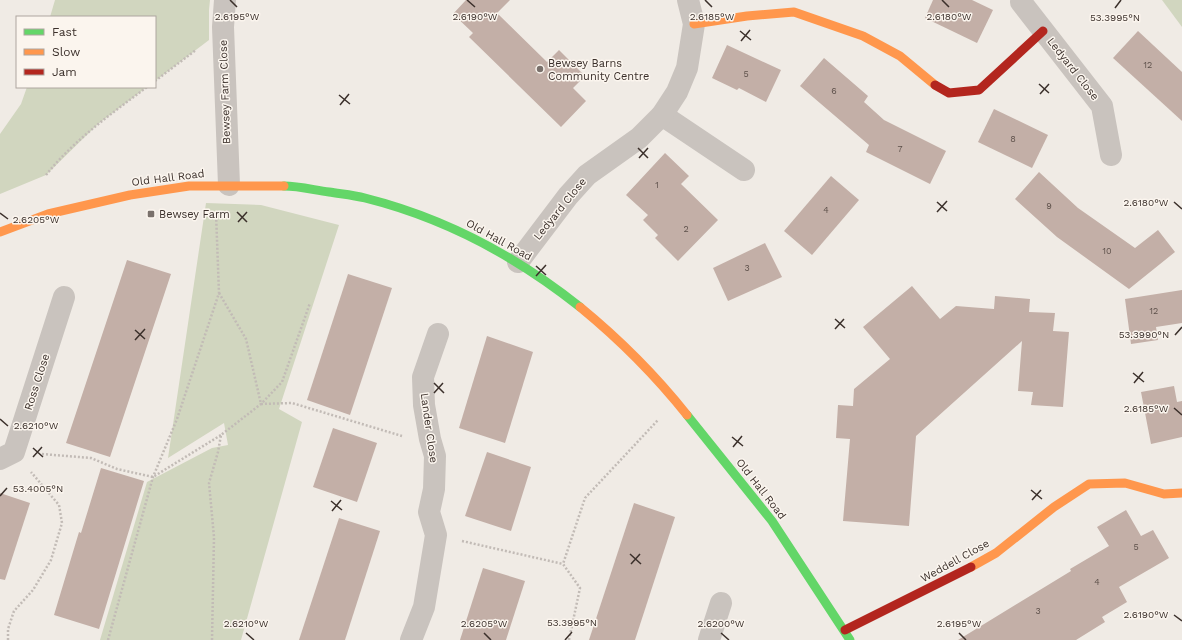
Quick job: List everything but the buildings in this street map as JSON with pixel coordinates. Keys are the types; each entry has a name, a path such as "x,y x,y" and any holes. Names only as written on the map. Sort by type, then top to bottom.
{"street":[{"name":"Bewsey Farm Close","path":"225,0 223,27 229,185"},
{"name":"Ledyard Close","path":"518,262 568,196 587,175 639,138 662,114 677,92 687,68 694,24 688,0"},
{"name":"Ledyard Close","path":"1021,2 1102,106 1111,155"},
{"name":"Ledyard Close","path":"694,24 747,16 794,12 863,36 900,56 931,84 949,93 979,90 1043,31"},
{"path":"662,114 744,170"},
{"name":"Old Hall Road","path":"0,232 48,214 130,194 189,186 229,185 288,186 364,198 415,213 466,234 518,262 561,292 602,324 637,359 676,401 772,521 845,630 850,640"},
{"name":"Ross Close","path":"7,456 64,297"},
{"name":"Lander Close","path":"411,640 424,607 436,535 430,512 434,489 435,456 430,439 424,405 423,377 438,334"},
{"name":"Weddell Close","path":"845,630 961,574 996,553 1054,507 1089,484 1125,483 1164,494 1182,493"},
{"path":"709,640 721,602"}],"path":[{"path":"156,80 197,49"},
{"path":"46,175 57,161 98,124 146,88"},
{"path":"108,640 153,477 177,419 219,293 216,210"},
{"path":"219,293 246,340 261,404"},
{"path":"7,456 91,458 117,469 153,477 221,435 261,404 282,382 310,303"},
{"path":"563,564 585,498 676,401"},
{"path":"261,404 292,403 416,440 430,439"},
{"path":"212,640 214,537 208,483 218,452 221,435"},
{"path":"7,456 59,505 62,523 51,560 33,590 14,611 8,629 8,640"},
{"path":"436,535 563,564 580,588 569,640"}],"green space":[{"path":"55,0 210,0 209,40 156,80 156,16 50,16"},
{"path":"1162,0 1182,0 1182,27"},
{"path":"27,88 146,88 98,124 46,175 0,194 0,134 21,104"},
{"path":"206,203 261,205 339,225 279,409 302,422 241,640 100,640 147,482 212,448 228,445 224,423 168,458"}],"traffic: fast":[{"path":"284,186 301,187 360,197 395,206 423,216 505,255 556,288 580,307"},
{"path":"687,415 772,521 850,640"}],"traffic: slow":[{"path":"694,24 747,16 794,12 863,36 900,56 935,85"},
{"path":"0,232 48,214 130,195 189,186 284,186"},
{"path":"580,307 636,358 663,386 687,415"},
{"path":"971,567 996,553 1054,507 1089,484 1125,483 1164,494 1182,493"}],"traffic: jam":[{"path":"935,85 949,93 979,90 1043,31"},
{"path":"845,630 971,567"}],"place":[{"name":"Bewsey Barns Community Centre","path":"540,69"},
{"name":"Bewsey Farm","path":"151,214"}]}
